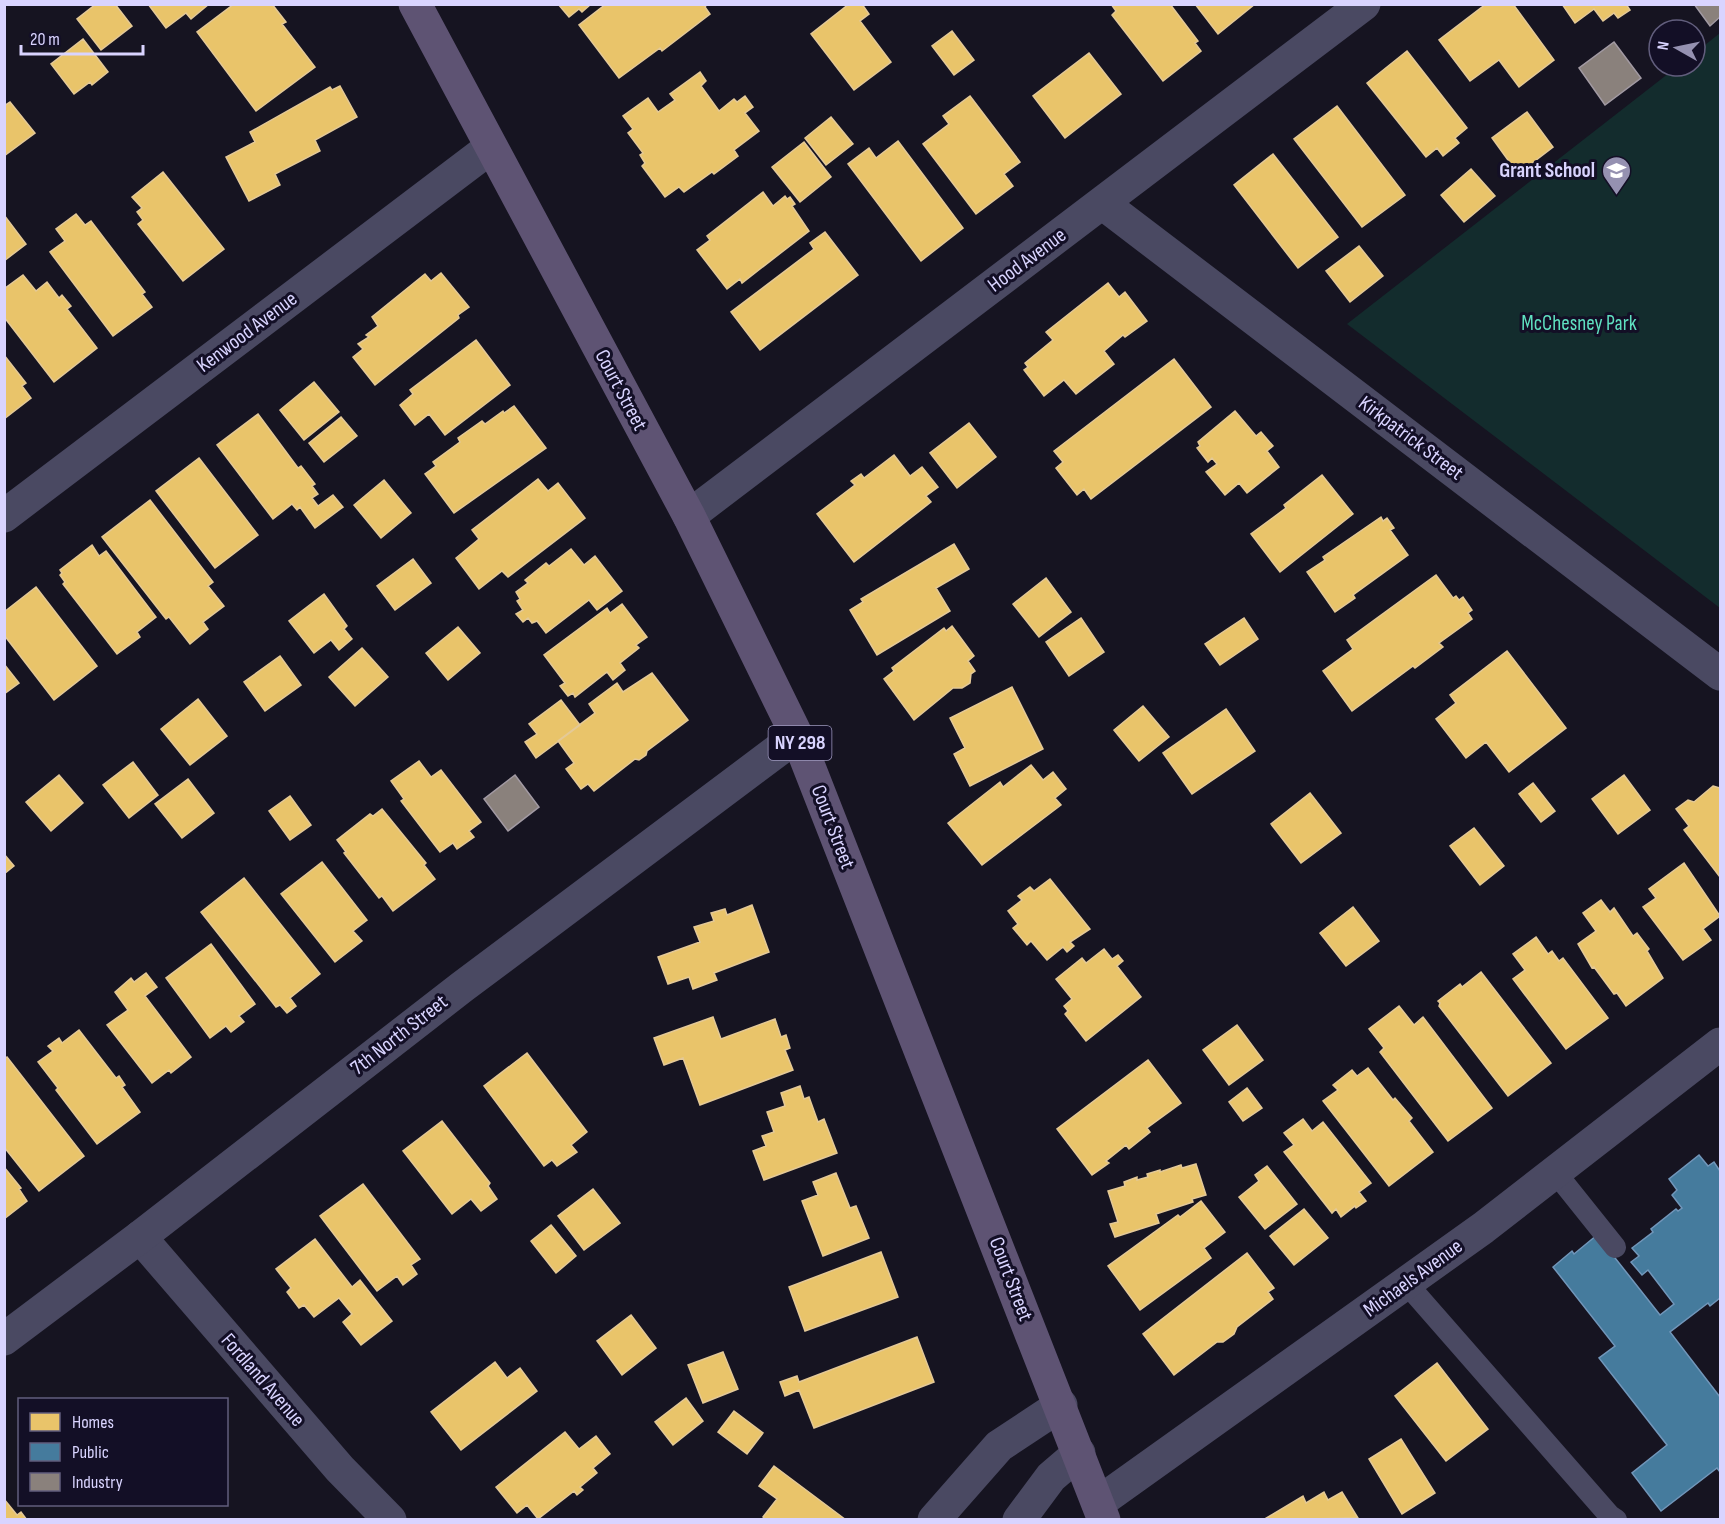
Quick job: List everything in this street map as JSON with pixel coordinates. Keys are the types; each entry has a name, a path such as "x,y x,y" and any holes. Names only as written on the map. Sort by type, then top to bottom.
{"main road":[{"name":"Court Street","path":"415,4 490,148 689,516 797,736 1101,1511"}],"street":[{"name":"Hood Avenue","path":"689,516 1364,4"},
{"name":"Kenwood Avenue","path":"4,516 490,148"},
{"name":"Kirkpatrick Street","path":"1102,203 1720,674"},
{"name":"7th North Street","path":"4,1339 140,1237 462,987 797,736"},
{"name":"Michaels Avenue","path":"1101,1511 1483,1228 1720,1044"},
{"name":"Fordland Avenue","path":"140,1237 340,1469 390,1520"},
{"path":"934,1520 999,1446 1061,1405"},
{"path":"1019,1520 1051,1477 1079,1452"}],"lane":[{"path":"1555,1172 1616,1247"},
{"path":"1406,1283 1610,1516 1616,1520"}],"green space":[{"name":"McChesney Park","path":"1720,33 1720,608 1347,324 1663,78 1707,78 1707,43"}],"building: Homes":[{"path":"96,4 115,4 132,26 101,50 77,19"},
{"path":"148,4 209,4 191,19 186,13 166,28"},
{"path":"234,4 272,4 286,22 282,24 315,67 256,111 197,32"},
{"path":"558,4 591,4 582,12 579,9 569,17"},
{"path":"606,4 707,4 705,7 710,14 662,51 660,48 619,78 579,25"},
{"path":"849,4 862,4 869,14 860,21 891,62 854,90 811,34"},
{"path":"1111,4 1170,4 1198,41 1195,43 1201,51 1163,81 1112,15 1116,11"},
{"path":"1195,4 1255,4 1218,34"},
{"path":"1486,4 1513,4 1554,60 1519,87 1499,60 1470,81 1439,40"},
{"path":"1562,4 1626,4 1630,10 1618,18 1614,13 1603,21 1594,9 1575,23"},
{"path":"952,31 974,60 954,75 932,46"},
{"path":"83,39 108,72 92,85 90,82 74,94 51,64"},
{"path":"1407,51 1467,128 1455,138 1459,143 1443,156 1437,148 1426,157 1367,83"},
{"path":"1089,53 1121,94 1065,138 1033,96"},
{"path":"700,72 706,81 701,86 719,111 734,99 737,102 745,96 753,107 745,113 759,131 734,150 738,156 714,174 712,172 684,192 679,187 665,197 642,166 645,163 640,155 643,153 628,133 633,129 623,116 648,98 658,112 675,100 670,94"},
{"path":"340,86 357,117 315,140 320,151 275,174 280,185 249,201 226,157 255,142 250,132 330,87 332,90"},
{"path":"970,96 1020,162 1004,174 1013,186 976,214 923,144 949,124 943,116"},
{"path":"10,102 35,133 4,156 4,106"},
{"path":"1337,106 1405,195 1362,227 1294,139"},
{"path":"1527,112 1553,147 1518,174 1492,138"},
{"path":"831,117 853,144 826,165 805,138"},
{"path":"898,141 963,228 921,261 848,164 869,148 876,158"},
{"path":"804,142 831,177 800,202 772,167"},
{"path":"1273,154 1338,237 1298,268 1234,185"},
{"path":"1471,169 1495,196 1464,222 1441,195"},
{"path":"163,172 224,249 183,281 138,224 143,220 137,212 142,208 132,197"},
{"path":"763,192 773,206 785,196 787,199 790,197 795,204 792,206 809,231 742,283 740,279 727,289 697,250 710,240 707,236"},
{"path":"76,214 85,225 91,221 145,292 142,294 152,307 113,336 50,252 65,241 56,229"},
{"path":"4,215 26,244 4,261"},
{"path":"825,232 858,275 760,350 731,312 814,249 810,243"},
{"path":"1359,246 1383,276 1350,302 1326,271"},
{"path":"441,273 469,307 458,315 459,318 375,385 353,357 363,349 358,344 369,337 366,335 378,326 372,317 425,274 431,281"},
{"path":"23,275 36,291 47,282 59,298 62,295 71,306 67,309 97,348 54,382 4,317 4,289"},
{"path":"1108,283 1119,297 1125,292 1147,321 1125,337 1123,335 1104,351 1114,364 1076,394 1064,380 1044,396 1024,370 1028,367 1025,363 1053,340 1046,332"},
{"path":"476,340 510,385 445,435 429,414 415,425 400,405 413,394 410,390"},
{"path":"4,355 26,383 22,386 31,398 4,419"},
{"path":"1174,359 1211,407 1091,499 1084,489 1077,495 1056,468 1063,462 1054,451"},
{"path":"314,382 339,412 304,440 280,410"},
{"path":"514,406 546,448 454,513 425,474 436,466 433,462 460,442 458,438 482,421 485,424"},
{"path":"1235,411 1256,436 1261,432 1273,446 1267,451 1279,467 1247,493 1239,483 1225,495 1206,472 1217,464 1212,458 1208,462 1197,448 1200,446 1198,442"},
{"path":"258,414 298,468 301,466 315,484 312,486 318,494 312,498 318,506 333,495 343,507 315,528 300,507 297,510 292,504 273,519 217,445"},
{"path":"341,417 357,436 324,462 309,443"},
{"path":"969,423 996,457 957,488 930,453"},
{"path":"894,455 910,476 922,467 938,487 926,496 931,502 854,562 817,514 855,485 851,481 861,474 864,478"},
{"path":"199,458 258,535 215,568 156,491"},
{"path":"1322,475 1353,514 1280,572 1251,534 1286,508 1284,505"},
{"path":"538,479 548,491 558,483 585,518 508,577 502,571 479,589 456,558 479,539 472,530"},
{"path":"384,480 411,513 381,538 354,505"},
{"path":"150,500 213,582 208,586 224,606 203,622 208,629 190,644 169,617 166,619 102,537"},
{"path":"1381,517 1383,521 1387,518 1394,528 1390,530 1408,555 1353,595 1355,598 1335,612 1307,572 1325,560 1323,557"},
{"path":"954,544 969,569 936,588 950,611 877,655 850,610 863,602 861,599"},
{"path":"92,545 99,556 106,551 156,617 137,632 140,637 117,654 63,584 65,582 60,575 62,573 60,570"},
{"path":"571,549 584,565 595,556 622,591 597,610 589,600 546,633 537,621 532,623 528,618 523,622 516,614 523,610 517,601 520,599 516,592 528,583 525,580 546,563 549,566"},
{"path":"413,559 431,583 395,610 377,586"},
{"path":"1436,575 1453,598 1456,596 1459,600 1463,597 1472,610 1468,613 1472,619 1439,643 1443,647 1352,711 1323,671 1353,649 1347,640"},
{"path":"1046,578 1071,612 1039,637 1013,604"},
{"path":"36,587 97,666 54,700 4,635 4,612"},
{"path":"324,594 347,626 344,629 352,639 339,650 331,640 314,653 289,621"},
{"path":"622,604 647,637 636,645 639,648 620,663 625,670 613,680 607,672 575,697 573,693 568,696 560,686 565,683 544,655 607,608 610,613"},
{"path":"1081,618 1104,652 1069,676 1046,642"},
{"path":"1244,618 1258,639 1220,665 1205,644"},
{"path":"952,626 974,656 968,661 975,671 971,674 970,683 962,688 953,688 914,720 884,679 894,671 892,668 944,628 946,631"},
{"path":"458,627 480,653 448,680 426,653"},
{"path":"362,648 388,677 355,706 329,677"},
{"path":"1507,651 1566,728 1509,772 1486,742 1466,758 1436,719 1456,703 1450,695"},
{"path":"280,656 301,685 265,711 244,682"},
{"path":"4,664 19,683 4,694"},
{"path":"652,673 688,720 647,751 646,755 639,760 635,759 594,791 588,784 581,789 566,769 574,763 558,741 595,713 589,704 617,683 623,692"},
{"path":"1012,687 1043,749 970,786 954,754 965,748 950,718"},
{"path":"198,699 227,736 190,765 161,729"},
{"path":"561,700 580,725 536,758 525,742 537,734 529,724"},
{"path":"1143,706 1169,737 1139,761 1114,730"},
{"path":"1226,709 1255,751 1192,794 1163,753"},
{"path":"419,761 431,777 441,770 481,822 469,831 474,837 457,849 453,843 440,852 401,801 404,799 391,781"},
{"path":"133,762 158,795 129,818 103,785"},
{"path":"1031,765 1043,780 1053,772 1066,789 1055,798 1061,805 982,865 948,823 1000,782 1003,787"},
{"path":"59,775 83,803 51,831 26,802"},
{"path":"1624,775 1650,810 1618,834 1592,799"},
{"path":"188,779 214,813 182,838 155,804"},
{"path":"1533,783 1555,811 1541,822 1519,794"},
{"path":"1713,786 1720,788 1720,877 1684,830 1689,826 1676,809 1688,800 1694,802"},
{"path":"1310,793 1341,833 1301,863 1271,824"},
{"path":"290,796 311,825 290,840 269,811"},
{"path":"382,809 426,863 424,865 435,879 393,911 382,896 379,898 344,853 346,852 337,840 370,814 373,816"},
{"path":"1474,828 1504,866 1480,885 1450,846"},
{"path":"4,854 14,866 4,874"},
{"path":"322,862 367,920 353,931 362,941 335,962 281,894"},
{"path":"1684,863 1720,916 1703,929 1711,940 1683,960 1643,907 1656,898 1649,889"},
{"path":"244,878 320,974 290,998 296,1006 287,1013 280,1005 276,1007 201,912"},
{"path":"1050,879 1090,929 1070,942 1074,946 1067,952 1063,947 1047,960 1031,941 1027,945 1013,928 1018,924 1008,911 1022,900 1018,896 1030,887 1034,891"},
{"path":"1601,900 1610,912 1614,908 1633,936 1637,933 1649,949 1647,951 1663,978 1626,1006 1594,967 1592,968 1578,944 1596,931 1583,913"},
{"path":"752,905 769,952 714,973 717,980 693,989 689,977 668,984 658,957 700,942 694,927 714,921 711,913 725,909 727,915"},
{"path":"1353,907 1379,941 1346,966 1320,933"},
{"path":"1536,937 1548,954 1552,951 1559,961 1563,958 1608,1018 1566,1049 1513,979 1525,970 1513,954"},
{"path":"211,944 255,1004 239,1016 244,1022 231,1032 226,1026 210,1038 166,978"},
{"path":"1104,949 1112,959 1118,955 1123,961 1117,966 1141,997 1086,1041 1065,1014 1068,1011 1064,1006 1072,999 1056,979 1082,958 1086,963"},
{"path":"1481,972 1551,1063 1508,1096 1439,1006 1438,1001 1460,984 1462,987"},
{"path":"146,973 157,987 145,996 191,1057 171,1073 169,1070 152,1083 107,1025 128,1010 115,992 131,978 134,982"},
{"path":"1399,1006 1414,1025 1423,1017 1492,1108 1448,1141 1380,1052 1384,1048 1369,1029"},
{"path":"713,1017 721,1039 775,1019 781,1037 786,1035 790,1048 785,1050 793,1070 700,1105 683,1058 664,1065 654,1038"},
{"path":"1237,1025 1263,1060 1229,1085 1203,1050"},
{"path":"79,1030 116,1078 119,1076 125,1085 122,1087 140,1112 97,1144 38,1062 53,1051 48,1046 59,1038 62,1043"},
{"path":"527,1053 587,1132 571,1145 577,1152 557,1166 552,1160 544,1166 484,1086"},
{"path":"7,1057 84,1156 39,1191 4,1147 4,1059"},
{"path":"1148,1060 1181,1103 1147,1128 1150,1132 1129,1149 1126,1145 1106,1161 1109,1163 1092,1175 1057,1129"},
{"path":"1368,1068 1393,1100 1395,1098 1412,1118 1409,1121 1433,1152 1389,1186 1323,1101 1338,1090 1333,1085 1352,1070 1357,1076"},
{"path":"800,1086 804,1099 809,1097 818,1122 824,1119 837,1153 764,1180 753,1151 766,1146 762,1136 774,1132 767,1112 785,1106 781,1093"},
{"path":"1247,1088 1262,1108 1243,1121 1229,1102"},
{"path":"1303,1119 1312,1131 1323,1122 1371,1183 1359,1192 1366,1201 1341,1217 1336,1209 1332,1213 1284,1152 1294,1145 1284,1133"},
{"path":"442,1121 490,1183 488,1186 497,1199 481,1211 471,1199 452,1214 403,1151"},
{"path":"1196,1164 1206,1195 1192,1199 1193,1202 1156,1214 1159,1223 1115,1237 1110,1224 1118,1222 1108,1191 1125,1186 1124,1182 1137,1177 1137,1180 1160,1170 1160,1172 1181,1165 1182,1168"},
{"path":"1267,1166 1297,1204 1265,1229 1239,1197 1259,1181 1255,1175"},
{"path":"4,1167 21,1188 19,1189 27,1201 4,1219"},
{"path":"836,1173 850,1208 856,1206 869,1238 823,1256 802,1201 818,1195 813,1182"},
{"path":"363,1184 420,1259 411,1265 417,1274 403,1285 397,1276 377,1291 320,1216"},
{"path":"593,1189 620,1223 584,1250 558,1216"},
{"path":"1201,1201 1225,1232 1204,1248 1211,1258 1140,1310 1108,1266"},
{"path":"1304,1209 1328,1238 1294,1265 1270,1236"},
{"path":"551,1225 576,1256 556,1273 531,1241"},
{"path":"315,1239 352,1287 360,1280 392,1321 361,1345 343,1322 352,1314 339,1298 314,1317 304,1305 299,1308 287,1292 291,1288 276,1269"},
{"path":"881,1252 898,1297 805,1331 789,1287"},
{"path":"1247,1253 1274,1288 1268,1292 1273,1299 1237,1327 1234,1334 1223,1342 1217,1342 1174,1375 1143,1334"},
{"path":"631,1315 656,1348 622,1375 597,1341"},
{"path":"917,1337 934,1382 814,1428 799,1390 785,1396 780,1382 797,1376 799,1382"},
{"path":"723,1352 738,1389 703,1403 688,1365"},
{"path":"495,1362 507,1378 520,1368 537,1391 461,1450 431,1412"},
{"path":"1437,1363 1488,1429 1446,1461 1395,1396"},
{"path":"686,1398 703,1421 673,1445 655,1422"},
{"path":"734,1411 763,1433 747,1454 718,1432"},
{"path":"565,1432 579,1449 596,1436 610,1454 593,1468 597,1473 580,1487 583,1490 577,1495 574,1491 538,1519 527,1505 517,1513 496,1487"},
{"path":"1401,1439 1435,1493 1402,1514 1369,1459"},
{"path":"774,1466 846,1520 766,1520 763,1517 777,1499 759,1486"},
{"path":"1324,1492 1328,1500 1342,1492 1358,1518 1263,1520 1303,1496 1306,1503"},
{"path":"4,1499 17,1515 21,1512 27,1520 4,1520"}],"building: Public":[{"path":"1699,1155 1708,1166 1714,1162 1720,1171 1720,1298 1710,1306 1708,1303 1670,1332 1720,1397 1720,1472 1717,1468 1661,1511 1632,1473 1667,1445 1599,1358 1615,1346 1553,1267 1572,1251 1574,1254 1597,1235 1660,1315 1674,1304 1648,1270 1642,1275 1631,1262 1639,1256 1632,1248 1653,1232 1651,1229 1676,1209 1678,1211 1682,1208 1672,1195 1677,1190 1669,1179"}],"building: Industry":[{"path":"1694,4 1720,4 1720,17 1710,26 1707,18 1704,18"},
{"path":"1614,42 1641,78 1605,105 1579,68"},
{"path":"515,775 539,807 508,831 484,799"}],"place":[{"name":"Grant School","path":"1616,196"}]}
